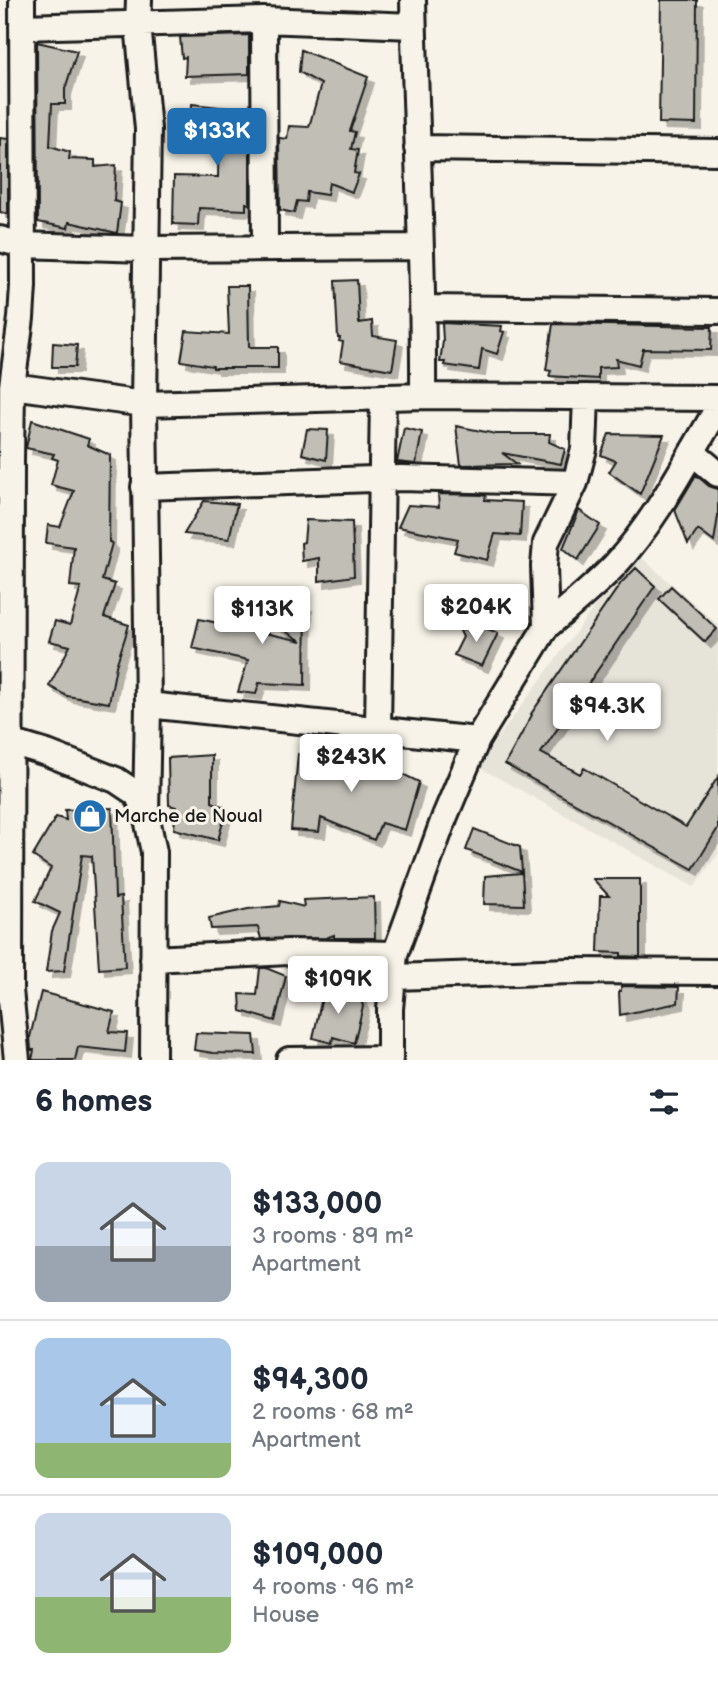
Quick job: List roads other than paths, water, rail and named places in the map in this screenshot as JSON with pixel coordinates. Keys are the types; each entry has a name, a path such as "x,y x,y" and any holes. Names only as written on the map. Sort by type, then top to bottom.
{"street":[{"path":"18,1060 5,989 5,463 21,318 11,242 22,0"},
{"path":"413,0 419,247 424,307 423,396"},
{"path":"22,27 139,12 414,26"},
{"path":"139,12 148,129 144,404 148,705 146,814"},
{"path":"264,20 265,248"},
{"path":"417,148 718,152"},
{"path":"11,242 145,249 419,247"},
{"path":"424,307 718,311"},
{"path":"12,386 144,404 423,396 718,398"},
{"path":"378,729 383,397"},
{"path":"547,627 544,566 547,543 575,483 584,449 586,397"},
{"path":"289,1060 390,1060 390,1009 395,966 445,816 477,740 547,627 614,566 657,508 718,408"},
{"path":"692,452 718,474"},
{"path":"144,486 383,479 575,483"},
{"path":"148,705 477,740"},
{"path":"6,741 47,753 128,786 137,794 146,814 154,852 153,1060"},
{"path":"153,958 288,952 395,966 718,972"}],"place":[{"name":"Marche de Noual","path":"90,816"}]}
